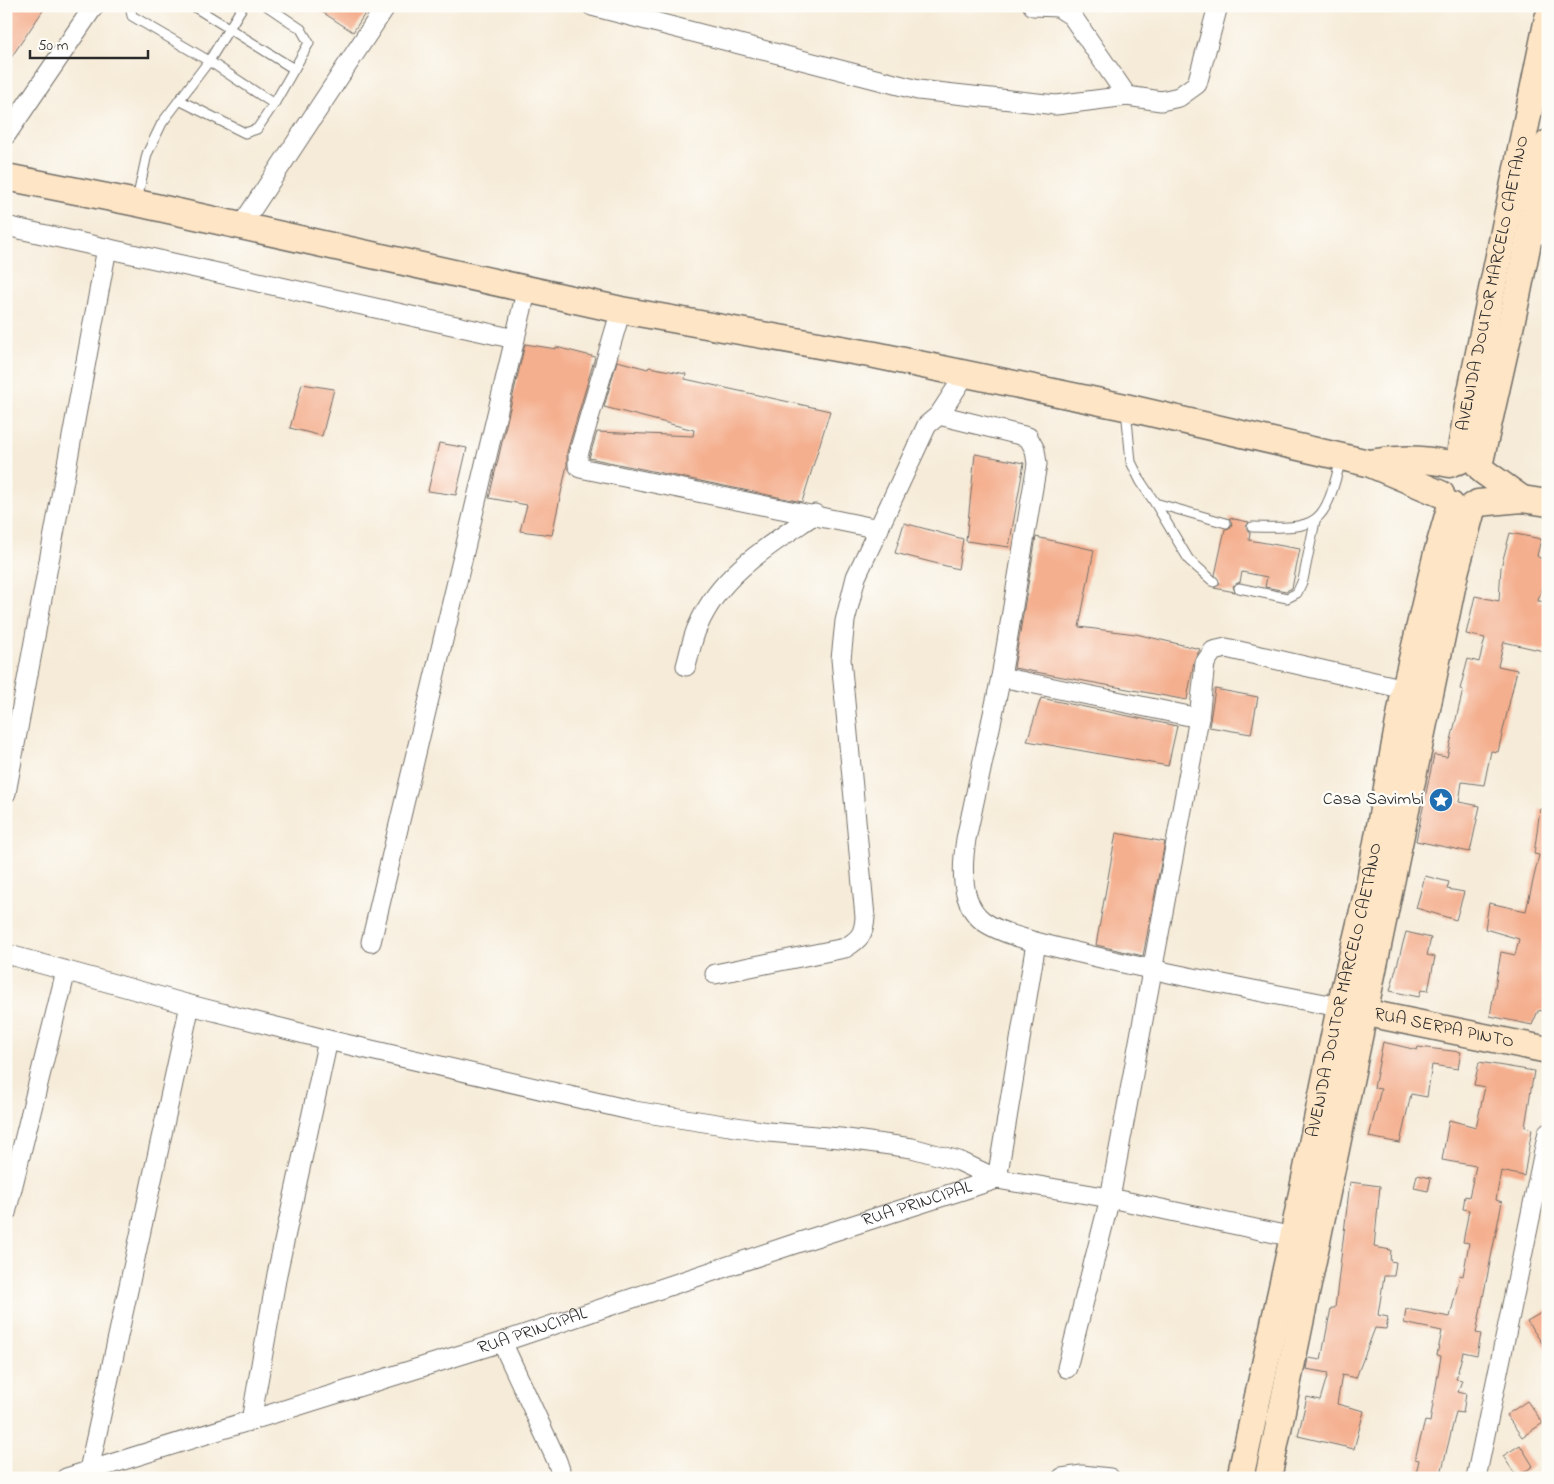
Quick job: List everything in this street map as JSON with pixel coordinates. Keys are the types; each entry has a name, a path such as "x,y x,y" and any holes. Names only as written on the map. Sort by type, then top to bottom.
{"street":[{"path":"6,136 94,6"},
{"path":"241,226 386,6"},
{"path":"1034,6 1058,7 1072,16 1127,96"},
{"path":"595,7 918,90 1056,105 1127,96 1161,101 1179,97 1197,84 1218,6"},
{"name":"AVENIDA DOUTOR MARCELO CAETANO","path":"1240,1478 1293,1237 1340,1007 1368,886 1406,689 1436,557 1461,502 1487,488 1468,466 1468,406 1548,18"},
{"name":"AVENIDA DOUTOR MARCELO CAETANO","path":"1268,1478 1456,573 1461,502 1440,478 1468,466 1539,232 1548,143"},
{"path":"6,177 137,203 621,310 875,355 1125,407 1368,463 1461,502 1522,498 1548,503"},
{"path":"6,226 514,340"},
{"path":"6,793 13,764 107,248"},
{"path":"371,942 527,288"},
{"path":"621,310 578,455 580,468 815,514 878,529"},
{"path":"715,974 845,948 857,941 865,931 866,917 841,659 845,621 856,577 927,425 939,414 965,375"},
{"path":"939,414 1028,436 1035,450 1037,464 1001,677 966,839 963,882 972,908 983,921 1036,943 1151,971 1340,1007"},
{"path":"1368,463 1398,458 1424,459 1468,466 1522,498"},
{"path":"686,666 697,627 712,599 746,562 815,514"},
{"path":"1067,1368 1110,1198 1199,718 1205,664 1213,651 1226,648 1406,689"},
{"path":"1001,677 1199,718"},
{"path":"997,1179 1036,943"},
{"path":"6,954 190,1005 328,1040 634,1111 768,1132 840,1138 912,1148 959,1161 997,1179 1110,1198 1293,1237"},
{"path":"6,1213 66,971"},
{"path":"90,1470 190,1005"},
{"name":"RUA SERPA PINTO","path":"1340,1007 1548,1050"},
{"path":"251,1421 277,1274 328,1040"},
{"path":"1476,1478 1548,1132"},
{"name":"RUA PRINCIPAL","path":"66,1478 502,1342 796,1243 997,1179"},
{"path":"502,1342 557,1461 560,1470 558,1478"},
{"path":"1062,1478 1082,1475 1110,1478"}],"lane":[{"path":"130,6 132,16 208,61 274,104"},
{"path":"192,6 294,69"},
{"path":"137,203 147,154 162,123 208,61 243,6"},
{"path":"179,100 245,133 257,129 274,104 309,43 301,29 267,6"},
{"path":"1125,407 1131,462 1141,482 1189,560 1214,582"},
{"path":"1239,588 1287,598 1297,592 1304,580 1315,522 1331,499 1342,457"},
{"path":"1155,503 1226,523"},
{"path":"1252,527 1293,528 1315,522"}],"building":[{"path":"6,6 46,6 6,65"},
{"path":"313,6 370,6 353,32"},
{"path":"525,344 556,349 556,347 595,357 567,452 567,465 552,535 520,531 527,505 489,498"},
{"path":"617,361 648,369 649,367 686,374 685,379 830,411 802,502 589,458 597,432 693,436 694,430 604,407"},
{"path":"302,384 334,389 322,436 290,428"},
{"path":"439,443 467,448 456,495 428,491"},
{"path":"975,454 1024,463 1009,547 966,541"},
{"path":"1229,518 1249,522 1246,527 1250,533 1249,540 1300,549 1292,588 1286,591 1265,587 1267,577 1242,572 1240,582 1233,586 1235,592 1214,588 1220,584 1215,575 1225,529 1230,528 1232,524"},
{"path":"904,523 963,539 958,569 895,553"},
{"path":"1510,533 1541,539 1537,556 1548,563 1548,566 1538,601 1548,602 1548,652 1504,642 1498,666 1517,670 1498,752 1491,751 1484,785 1462,782 1459,802 1480,806 1470,852 1416,841 1434,755 1447,757 1463,690 1460,689 1468,659 1479,662 1485,638 1466,634 1475,596 1499,601 1501,567"},
{"path":"1036,537 1094,550 1079,627 1136,634 1200,649 1194,661 1187,700 1014,668"},
{"path":"1215,689 1258,697 1251,734 1209,727"},
{"path":"1041,698 1177,726 1168,766 1027,741"},
{"path":"1540,809 1548,810 1548,998 1545,1010 1538,1011 1532,1025 1490,1016 1501,952 1515,955 1519,939 1485,929 1489,903 1526,911 1539,855 1534,854"},
{"path":"1116,833 1165,842 1143,956 1096,945"},
{"path":"1425,876 1449,882 1447,889 1464,892 1456,920 1416,908"},
{"path":"1406,932 1431,938 1427,955 1435,957 1428,991 1421,990 1419,997 1390,991"},
{"path":"1383,1042 1417,1050 1418,1047 1461,1052 1458,1069 1432,1065 1427,1097 1411,1094 1400,1143 1369,1137 1381,1089 1374,1088"},
{"path":"1479,1062 1534,1071 1525,1127 1532,1129 1524,1176 1501,1171 1496,1200 1502,1202 1476,1333 1481,1334 1477,1355 1463,1352 1456,1379 1462,1380 1458,1392 1466,1394 1463,1413 1456,1412 1440,1478 1415,1478 1419,1460 1415,1459 1425,1421 1430,1422 1441,1356 1437,1355 1442,1331 1404,1323 1406,1309 1450,1317 1460,1275 1463,1276 1469,1243 1463,1242 1469,1210 1463,1209 1465,1196 1469,1197 1476,1166 1442,1160 1449,1120 1476,1127 1485,1087 1474,1085"},
{"path":"1417,1175 1431,1178 1428,1191 1414,1188"},
{"path":"1350,1182 1380,1186 1374,1247 1391,1250 1390,1261 1396,1262 1394,1276 1384,1276 1378,1315 1388,1317 1386,1329 1375,1328 1356,1378 1342,1375 1337,1404 1364,1411 1354,1449 1298,1436 1307,1397 1320,1400 1328,1373 1306,1369 1308,1358 1321,1360 1331,1308 1335,1308"},
{"path":"1548,1309 1548,1352 1527,1321"},
{"path":"1527,1401 1543,1423 1522,1437 1506,1415"},
{"path":"1520,1445 1533,1466 1517,1477 1503,1456"}],"place":[{"name":"Casa Savimbi","path":"1441,800"}]}
